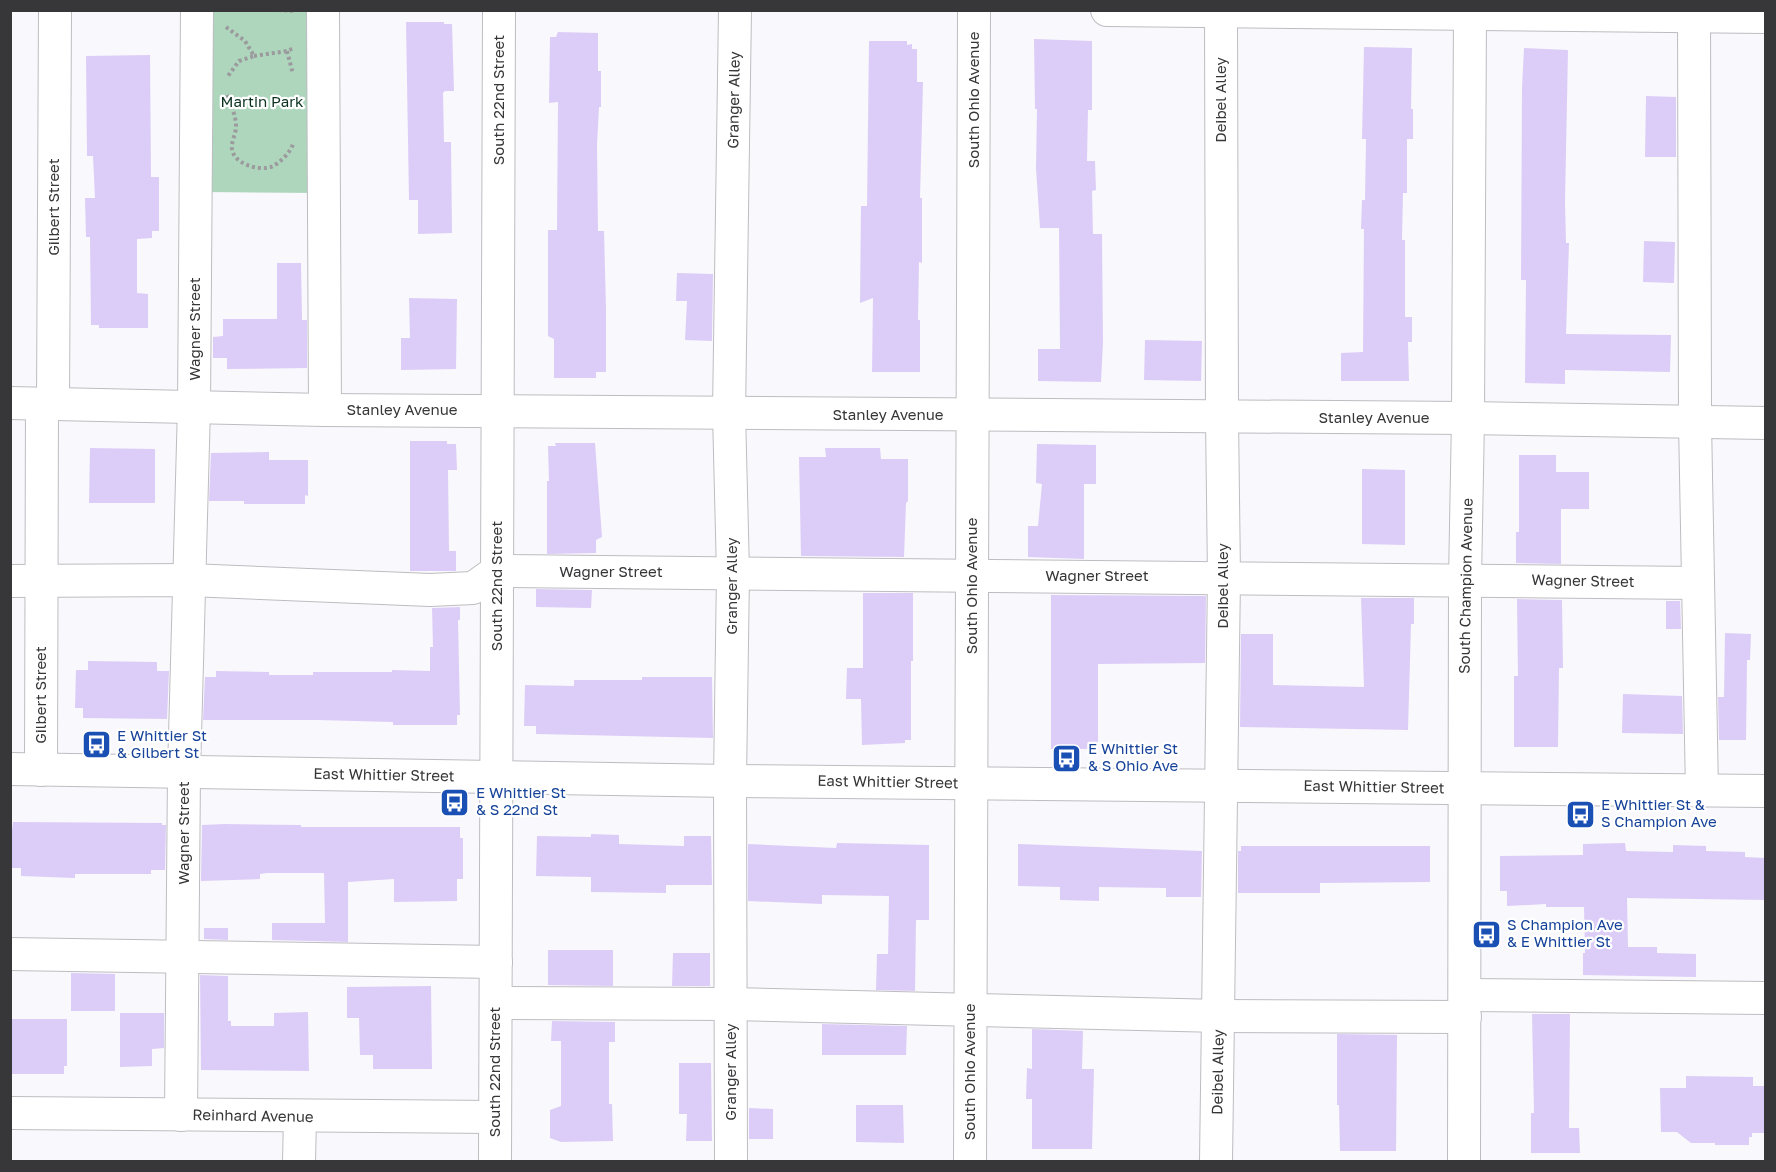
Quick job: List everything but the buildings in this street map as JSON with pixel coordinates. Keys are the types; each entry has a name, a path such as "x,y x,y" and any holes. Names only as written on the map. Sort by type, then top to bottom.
{"street":[{"name":"Gilbert Street","path":"26,769 41,582 55,10"},
{"name":"South 22nd Street","path":"495,1161 499,10"},
{"name":"Granger Alley","path":"731,1161 730,781 733,573 729,413 735,10"},
{"name":"South Ohio Avenue","path":"970,1161 974,10"},
{"path":"1107,10 1694,13 1766,17"},
{"name":"Deibel Alley","path":"1216,1161 1220,1016 1224,577 1221,11"},
{"name":"South Champion Avenue","path":"1464,1161 1465,580 1470,12"},
{"path":"1694,13 1695,422 1702,791"},
{"name":"Wagner Street","path":"181,1115 184,772 208,16"},
{"path":"323,25 325,410"},
{"name":"Stanley Avenue","path":"10,403 325,410 1468,418 1766,423"},
{"path":"10,581 189,580 430,590 473,588 497,572"},
{"name":"Wagner Street","path":"497,572 1698,583"},
{"name":"East Whittier Street","path":"26,769 730,781 1766,791"},
{"path":"10,954 496,962"},
{"path":"495,1003 731,1004 1220,1016 1465,1006 1766,998"},
{"name":"Reinhard Avenue","path":"10,1113 495,1117"},
{"path":"299,1161 300,1117"}],"path":[{"path":"208,16 245,41 254,56"},
{"path":"225,80 239,61 254,56 287,51 308,41 323,25"},
{"path":"287,51 295,78"},
{"path":"226,90 235,118 236,128 232,148 234,156 249,167 272,166 287,155 294,139"}],"green space":[{"name":"Martin Park","path":"207,11 318,11 319,193 205,192"}],"place":[{"name":"E Whittier St & Gilbert St","path":"96,745"},
{"name":"E Whittier St & S Ohio Ave","path":"1067,758"},
{"name":"E Whittier St & S 22nd St","path":"455,802"},
{"name":"E Whittier St & S Champion Ave","path":"1580,814"},
{"name":"S Champion Ave & E Whittier St","path":"1486,934"}]}
